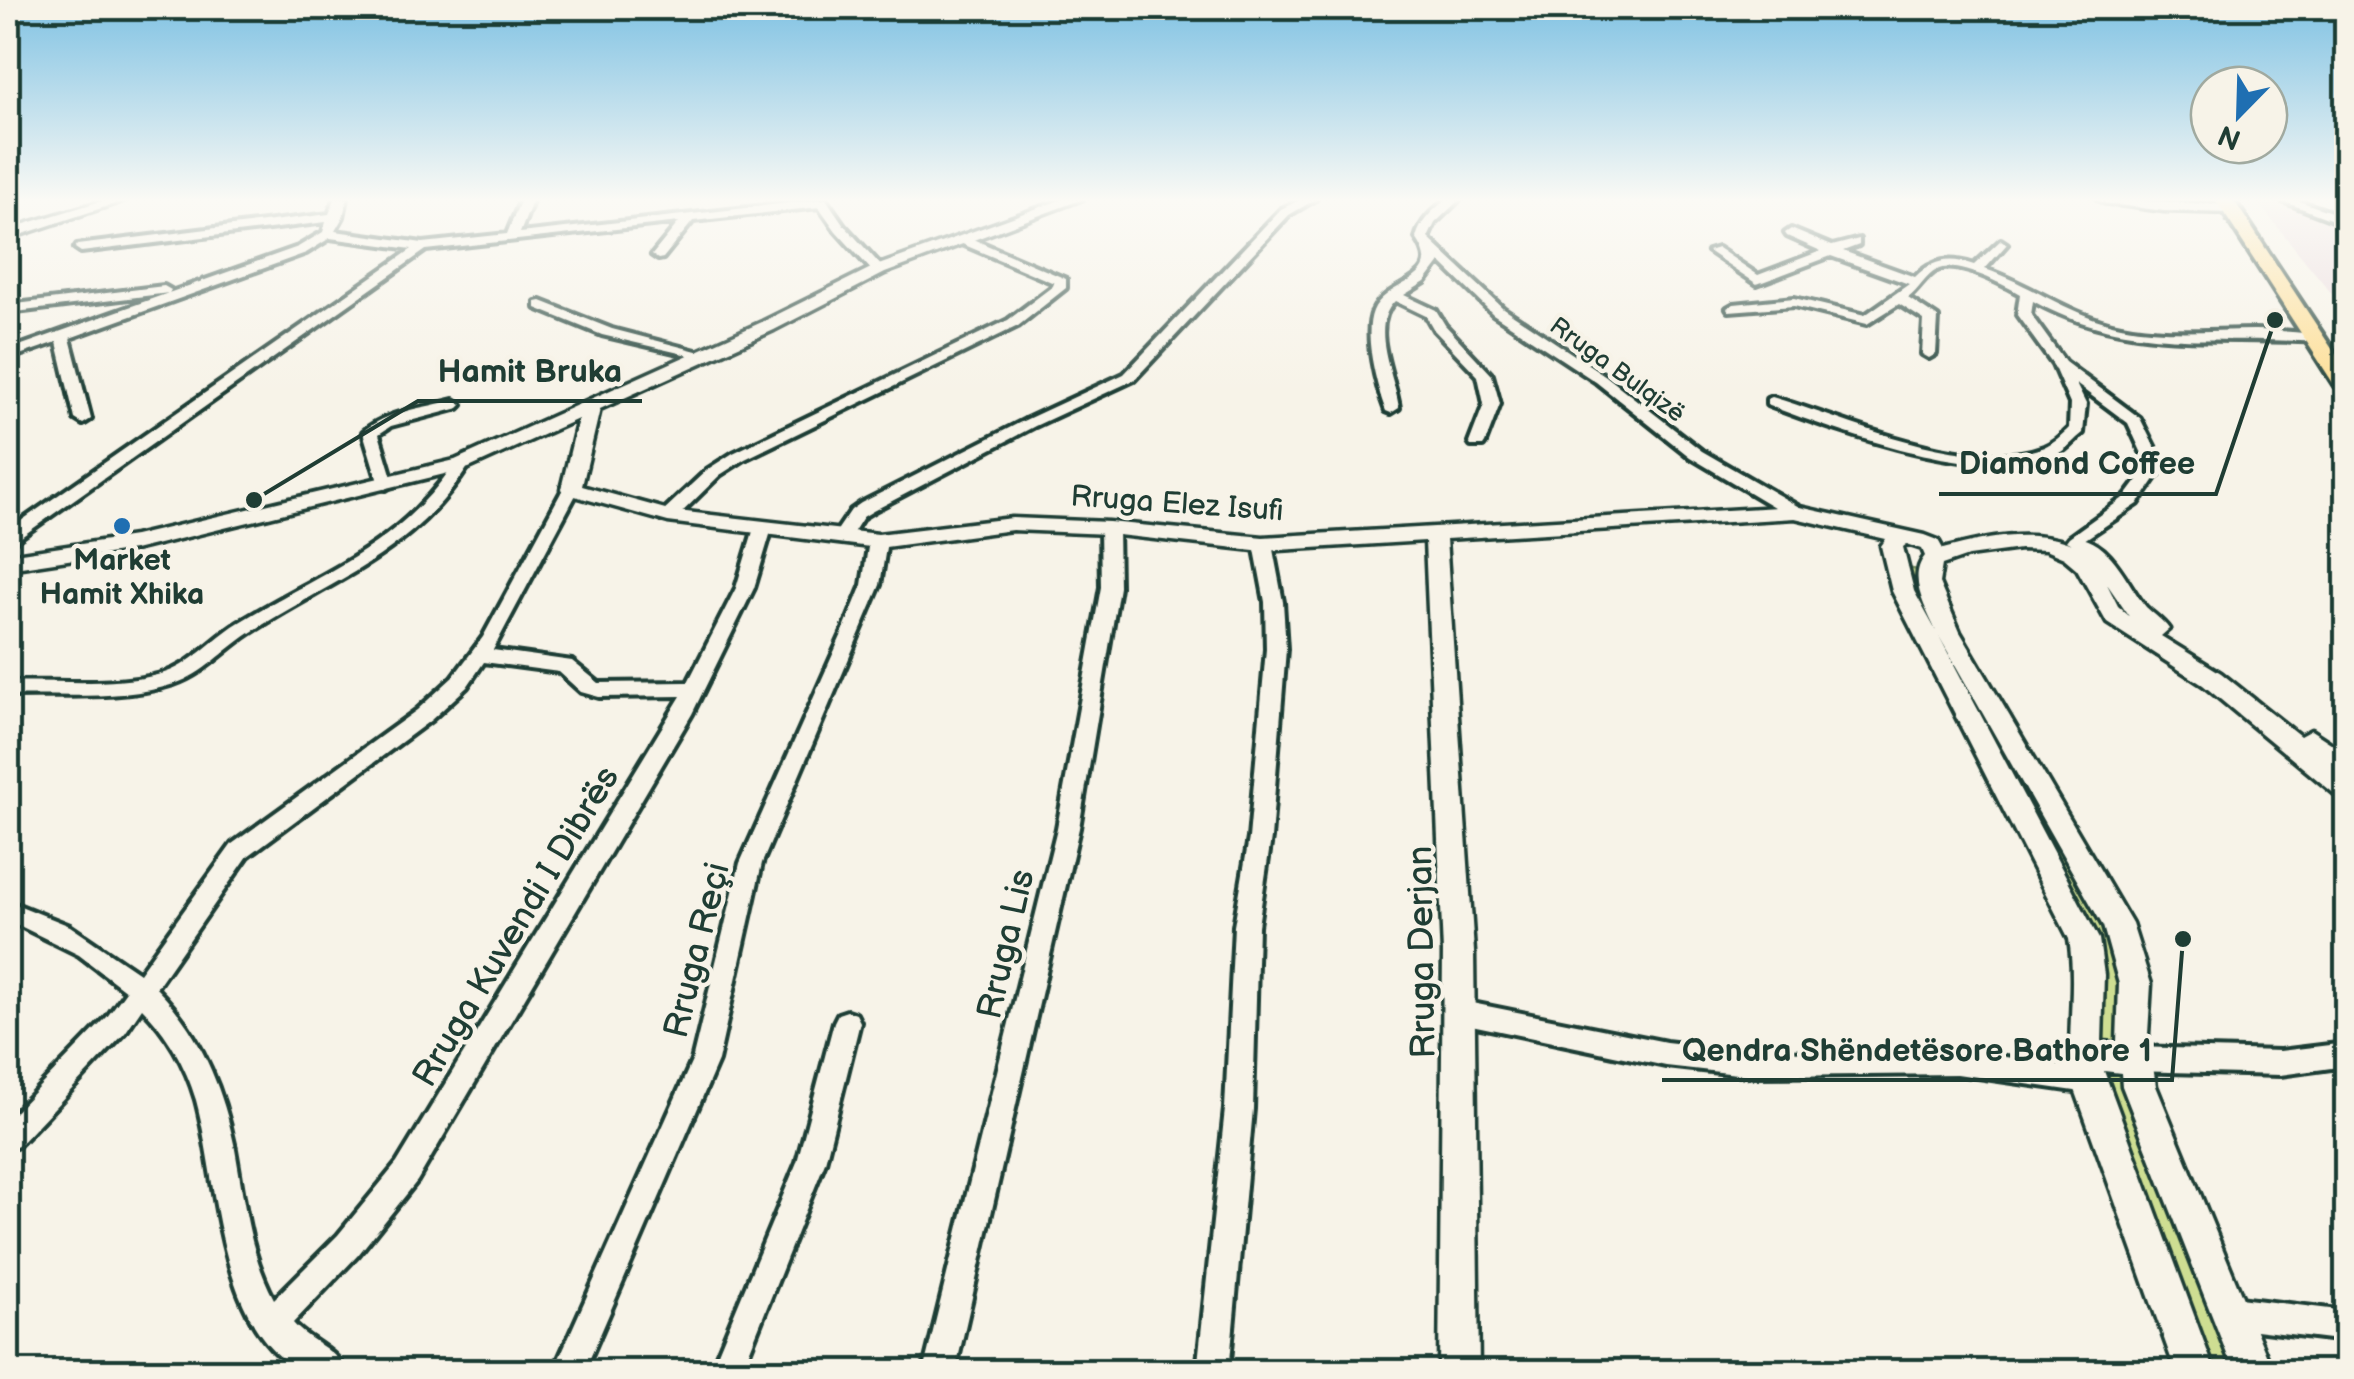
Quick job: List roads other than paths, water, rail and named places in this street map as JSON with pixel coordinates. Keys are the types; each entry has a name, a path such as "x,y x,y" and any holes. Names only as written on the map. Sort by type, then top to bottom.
{"main road":[{"path":"2273,263 2346,386"},
{"path":"2282,263 2346,352"}],"street":[{"path":"8,355 268,263"},
{"path":"8,538 400,263"},
{"path":"873,263 879,270"},
{"path":"8,562 134,543 462,464 898,263"},
{"path":"668,516 714,472 739,456 1013,323 1059,288 1061,282 1049,274 1015,263"},
{"path":"841,538 857,514 868,507 1129,377 1238,263"},
{"path":"1391,408 1376,334 1382,306 1426,275 1431,263"},
{"name":"Rruga Bulqizë","path":"1448,263 1498,311 1601,380 1696,454 1795,512"},
{"path":"1732,263 1757,280 1802,263"},
{"path":"1864,263 1916,282"},
{"path":"1734,308 1794,302 1867,320 1900,299 1932,267 1953,263"},
{"path":"1957,263 1978,268 2070,316 2147,334 2316,338"},
{"path":"1978,268 1982,263"},
{"path":"8,309 205,285"},
{"path":"1772,402 1866,434 2013,460 2054,450 2077,430 2078,404 2060,365 2024,315 2022,306 2027,294"},
{"path":"1394,296 1431,313 1438,327 1484,376 1492,404 1477,444"},
{"path":"1900,299 1931,318 1928,354"},
{"path":"540,305 607,332 705,355"},
{"path":"62,335 83,419"},
{"path":"2060,365 2136,420 2152,458 2152,472 2132,500 2075,541 2098,555 2134,612 2234,678 2346,766"},
{"path":"386,484 370,432 386,423 454,405"},
{"path":"8,1138 116,1025 240,850 424,716 460,682 480,655 571,489 591,407"},
{"path":"8,689 143,683 180,674 244,628 331,582 372,554 438,498 462,464"},
{"name":"Rruga Elez Isufi","path":"571,489 668,516 878,541 1012,524 1109,528 1262,544 1795,512 1916,550 2032,529 2075,541"},
{"name":"Rruga Kuvendi I Dibrës","path":"270,1325 348,1245 407,1172 595,856 645,780 745,588 763,528"},
{"name":"Rruga Lis","path":"939,1372 1068,828 1110,586 1109,528"},
{"name":"Rruga Derjan","path":"1435,532 1457,836 1464,1178 1458,1372"},
{"name":"Rruga Reçi","path":"568,1372 705,1061 752,863 871,585 878,541"},
{"path":"1916,550 2047,543 2075,555 2084,563 2099,596 2115,618 2212,679 2346,788"},
{"path":"1213,1372 1239,1109 1246,926 1260,838 1276,649 1274,602 1262,544"},
{"path":"1916,550 1948,632 2118,924 2135,984 2133,1059 2142,1098 2254,1372"},
{"path":"1916,550 1898,577 2084,939 2090,981 2086,1068 2196,1372"},
{"path":"480,655 565,666 588,687 599,690 695,689"},
{"path":"8,910 44,922 142,990 190,1054 209,1104 224,1165 246,1282 270,1325 313,1362 331,1372"},
{"path":"1458,1011 1666,1054 1755,1064 1956,1062 2086,1068 2133,1059 2280,1062 2346,1055"},
{"path":"725,1372 811,1162 847,1022"},
{"path":"2232,1312 2346,1326"}],"place":[{"name":"Diamond Coffee","path":"2275,320"},
{"name":"Hamit Bruka","path":"254,500"},
{"name":"Market Hamit Xhika","path":"122,526"},
{"name":"Qendra Shëndetësore Bathore 1","path":"2183,939"}]}
